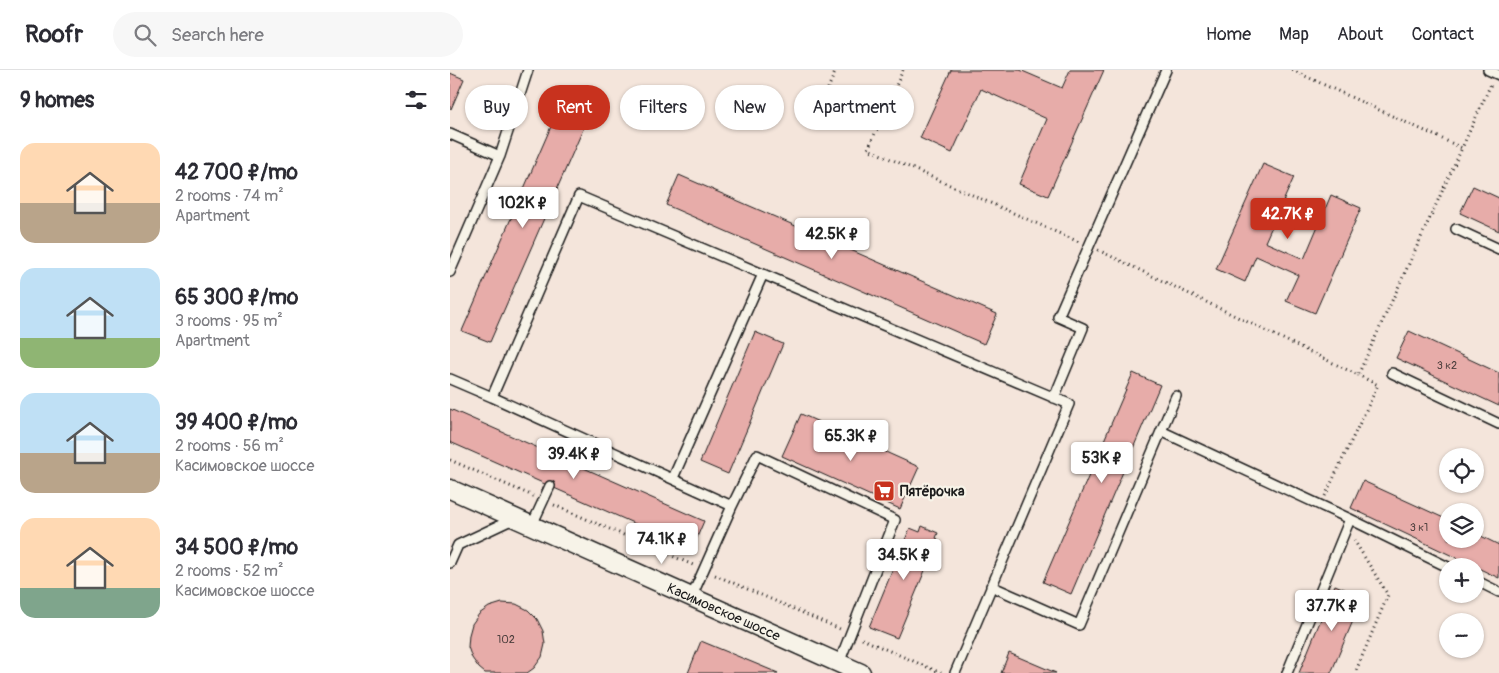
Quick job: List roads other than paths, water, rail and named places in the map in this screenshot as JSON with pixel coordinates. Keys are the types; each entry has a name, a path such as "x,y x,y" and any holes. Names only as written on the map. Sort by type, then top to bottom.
{"street":[{"name":"Касимовское шоссе","path":"450,489 861,673"}],"lane":[{"path":"450,272 500,156 528,70"},
{"path":"1054,398 1083,328 1058,317 1166,70"},
{"path":"450,134 500,156"},
{"path":"492,397 579,196 1069,404 954,673"},
{"path":"1456,229 1499,249"},
{"path":"673,478 763,274"},
{"path":"1392,373 1499,424"},
{"path":"450,379 732,506"},
{"path":"991,586 1079,625 1176,396"},
{"path":"1161,431 1320,505 1348,523 1439,563"},
{"path":"692,596 757,455 895,520 839,663"},
{"path":"532,525 550,486"},
{"path":"450,563 458,545 509,521 511,516"},
{"path":"1287,673 1348,523"},
{"path":"1484,584 1499,592"}],"place":[{"name":"Пятёрочка","path":"884,491"}]}
